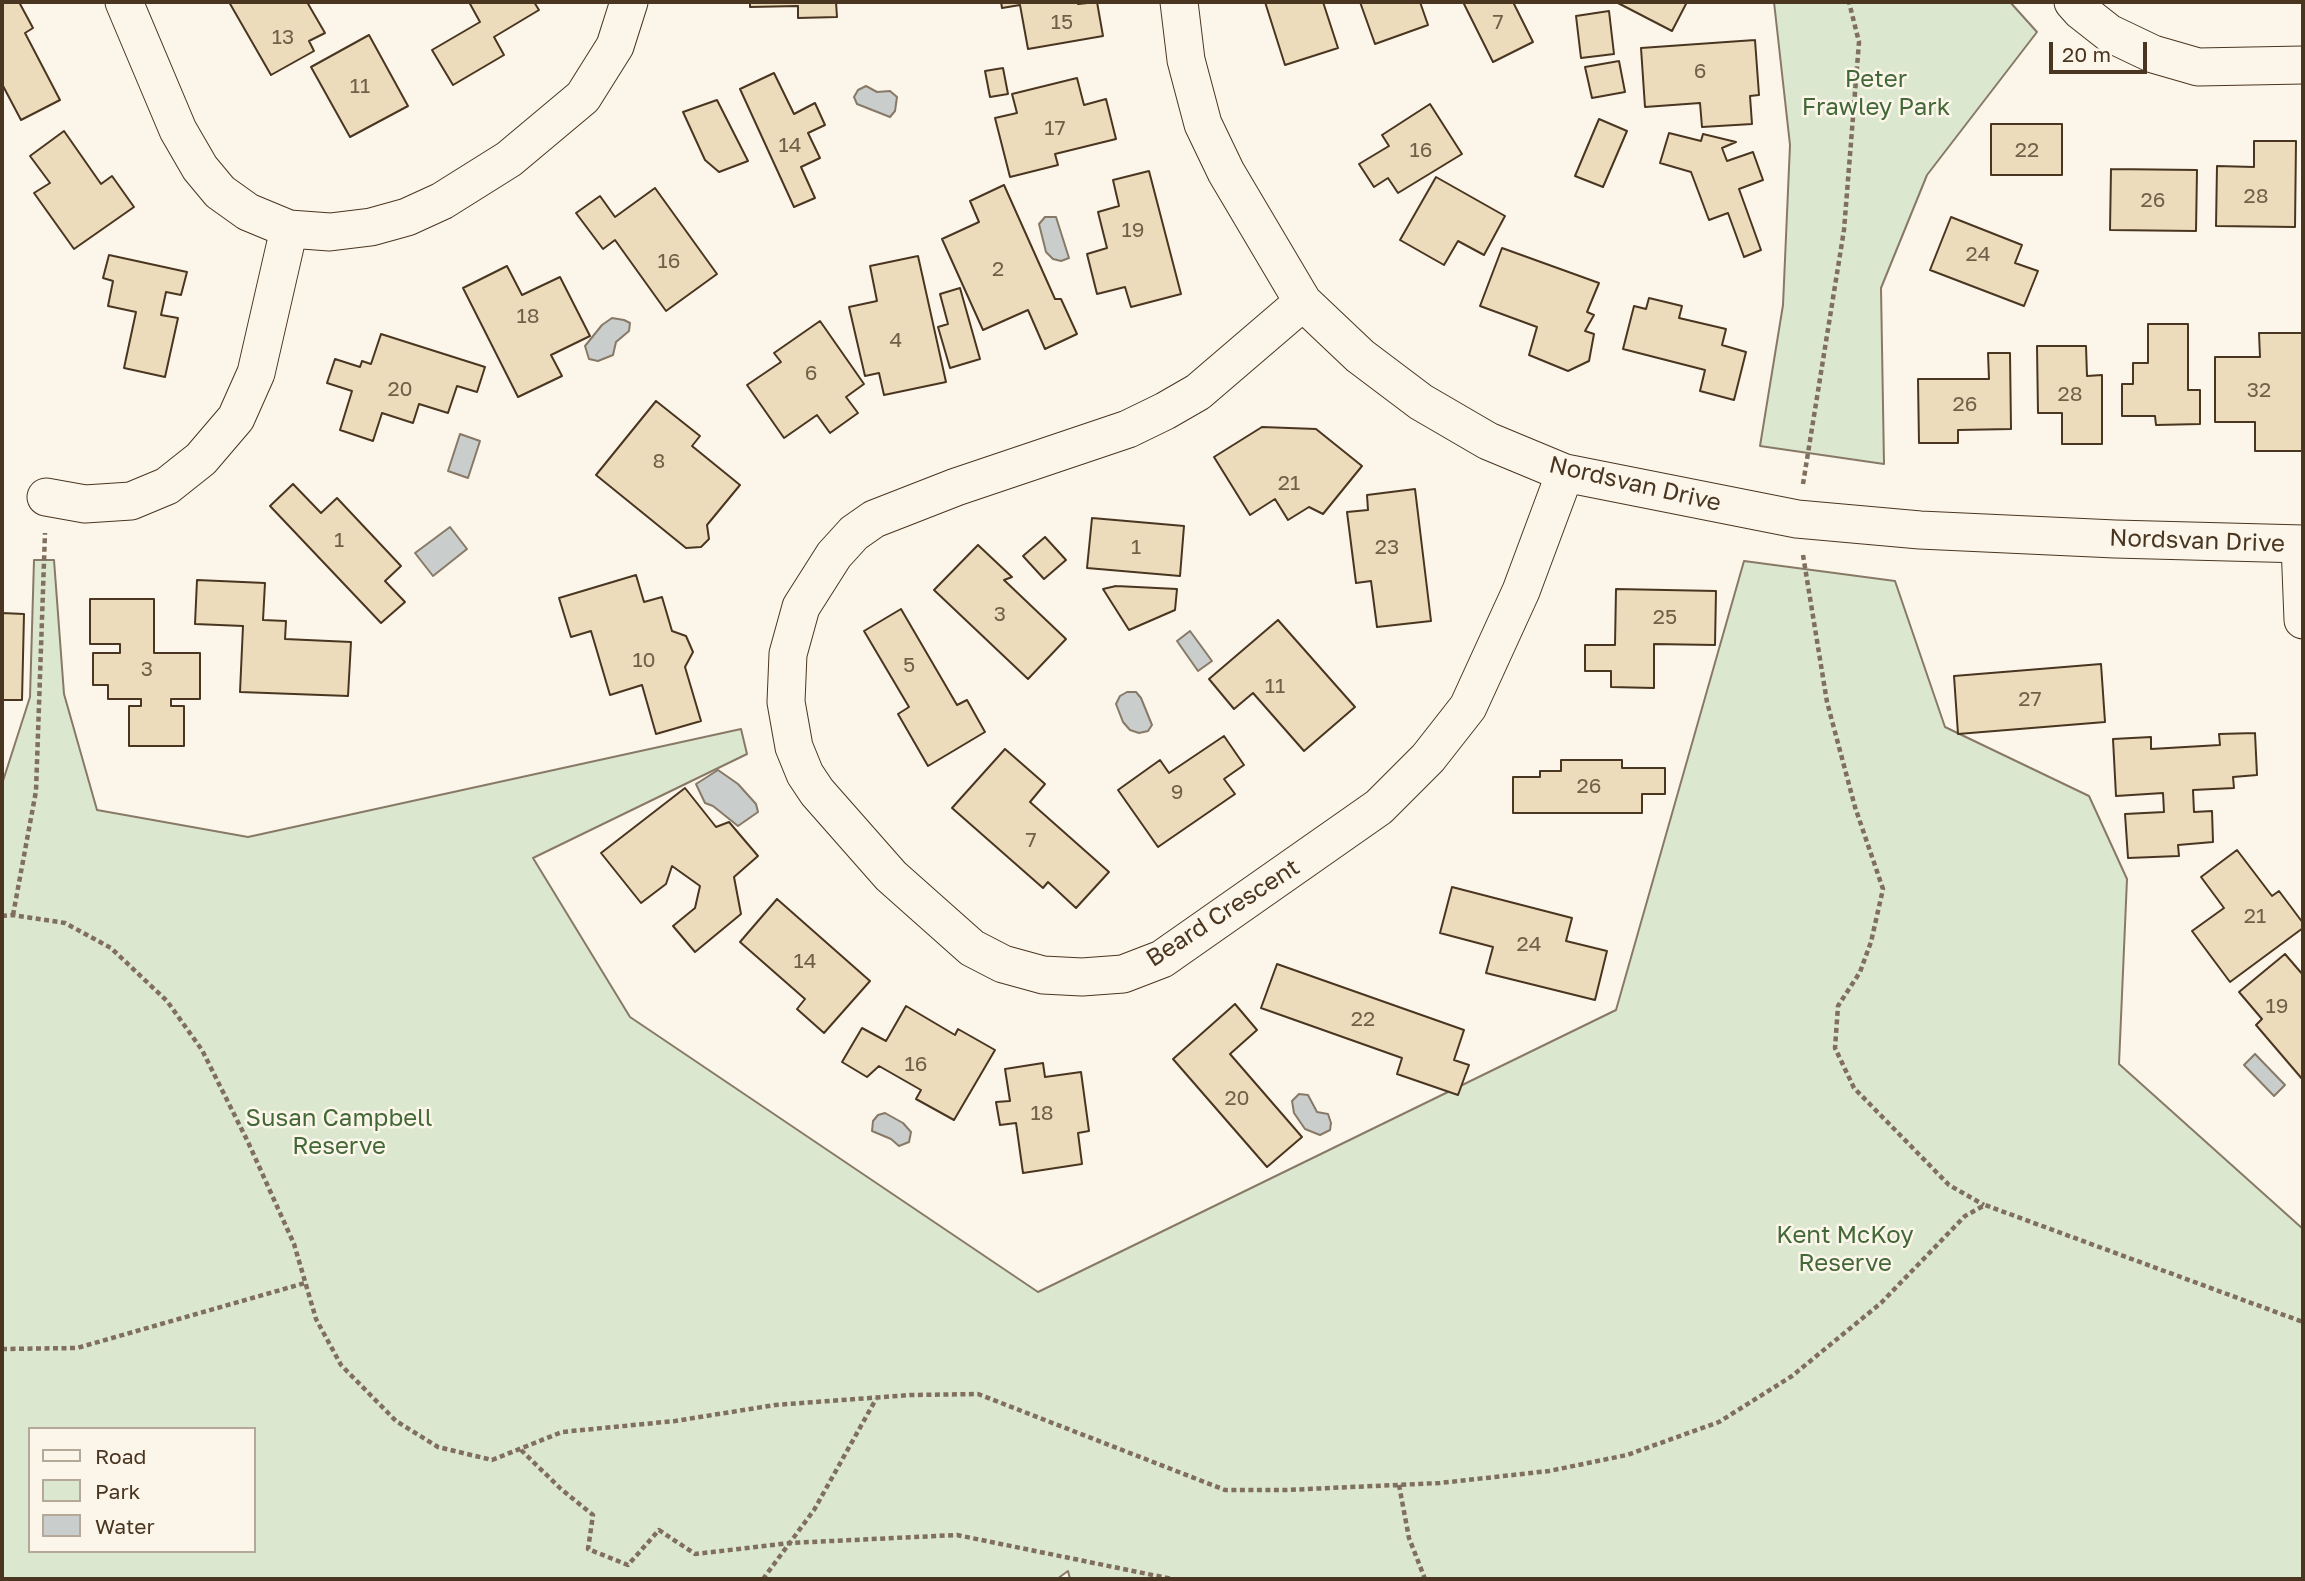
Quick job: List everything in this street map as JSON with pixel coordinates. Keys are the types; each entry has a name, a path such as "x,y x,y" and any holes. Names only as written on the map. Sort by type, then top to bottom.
{"street":[{"path":"124,2 178,130 200,168 220,192 248,212 289,229 330,232 371,227 407,217 442,201 509,159 583,97 615,46 629,2"},
{"name":"Nordsvan Drive","path":"1179,2 1186,60 1203,124 1226,172 1303,302 1360,356 1421,402 1489,441 1566,473 1797,519 1934,531 2302,544"},
{"path":"2073,2 2109,33 2153,54 2198,67 2303,65"},
{"path":"46,497 85,504 131,501 167,486 201,459 236,418 256,373 289,229"},
{"name":"Beard Crescent","path":"1303,302 1198,392 1166,411 1117,433 874,519 855,533 834,555 801,607 788,654 786,702 794,747 805,774 817,792 891,876 972,948 1003,964 1043,975 1082,977 1123,974 1162,959 1379,807 1428,758 1468,707 1521,591 1566,473"},
{"path":"2302,544 2303,621"}],"path":[{"path":"1849,2 1859,42 1844,230 1797,519 1827,702 1855,807 1883,889 1871,942 1860,972 1838,1006 1835,1048 1854,1088 1950,1185 1985,1205 2303,1322"},
{"path":"13,915 36,791 46,497"},
{"path":"2,916 13,915 65,923 111,948 167,1002 202,1050 248,1142 294,1244 316,1319 341,1365 396,1421 438,1447 492,1460 562,1432 675,1421 775,1405 910,1395 978,1394 1225,1490 1440,1483 1549,1471 1627,1455 1719,1422 1792,1376 1881,1303 1965,1216 1985,1205"},
{"path":"2,1349 77,1348 305,1283"},
{"path":"763,1579 814,1510 877,1398"},
{"path":"521,1450 593,1516 588,1549 628,1565 659,1530 695,1554 790,1543 957,1535 1172,1579"},
{"path":"1399,1485 1409,1538 1425,1579"}],"green space":[{"name":"Peter Frawley Park","path":"1774,2 2010,2 2037,32 1927,175 1881,288 1884,464 1760,446 1783,305 1790,145"},
{"path":"34,560 54,560 64,694 97,810 248,837 741,729 747,754 533,858 630,1017 1038,1292 1616,1010 1744,561 1895,581 1945,727 2089,796 2127,879 2119,1064 2303,1229 2303,1579 1070,1579 1068,1571 1057,1579 2,1579 2,784 30,697"}],"water":[{"path":"866,86 877,92 890,91 897,97 895,111 890,117 857,104 854,97 858,90"},
{"path":"1045,217 1056,217 1069,258 1061,261 1053,259 1046,252 1039,224"},
{"path":"612,318 630,323 629,331 616,342 613,355 598,361 589,359 585,346 602,325"},
{"path":"460,434 480,441 468,478 448,471"},
{"path":"450,527 467,549 433,576 415,553"},
{"path":"1190,631 1212,661 1198,671 1177,641"},
{"path":"1127,692 1136,692 1141,698 1152,725 1148,731 1139,733 1130,730 1123,722 1116,704 1120,696"},
{"path":"718,770 738,784 756,804 758,812 738,826 713,806 705,803 696,784"},
{"path":"2255,1054 2285,1085 2274,1096 2244,1065"},
{"path":"1299,1094 1308,1095 1317,1112 1328,1114 1330,1130 1320,1135 1305,1129 1294,1113 1292,1101"},
{"path":"885,1113 903,1123 911,1132 909,1142 899,1146 891,1139 872,1131 873,1121 878,1115"}],"building":[{"path":"2,2 19,2 33,28 25,33 60,100 21,120 2,84"},
{"path":"229,2 307,2 325,33 309,41 314,51 271,75"},
{"path":"469,2 534,2 539,10 494,37 504,55 453,85 432,50 480,22"},
{"path":"750,2 836,2 837,17 798,18 798,6 750,7"},
{"path":"1001,2 1097,2 1103,36 1028,49 1020,5 1002,8"},
{"path":"1265,2 1323,2 1338,48 1285,65"},
{"path":"1360,2 1420,2 1428,25 1375,44"},
{"path":"1463,2 1513,2 1533,42 1493,62"},
{"path":"1616,2 1687,2 1672,31"},
{"path":"1609,11 1614,54 1581,58 1576,16"},
{"path":"369,35 408,106 350,137 311,67"},
{"path":"1755,40 1759,95 1750,96 1752,124 1702,127 1700,103 1645,107 1641,48"},
{"path":"1619,61 1625,92 1592,98 1585,67"},
{"path":"1003,68 1008,94 990,97 985,71"},
{"path":"774,73 794,114 815,103 825,125 808,133 820,158 801,167 815,198 794,207 740,89"},
{"path":"1077,78 1084,105 1106,99 1116,139 1055,154 1058,165 1010,177 995,118 1017,113 1012,94"},
{"path":"717,100 748,161 719,172 705,160 683,112"},
{"path":"1430,104 1462,154 1398,193 1388,178 1374,187 1359,164 1389,146 1382,135"},
{"path":"1599,119 1627,131 1603,187 1575,176"},
{"path":"1991,124 2062,124 2062,175 1991,175"},
{"path":"64,131 101,184 112,176 134,207 74,249 34,193 50,183 30,156"},
{"path":"1669,133 1701,141 1703,134 1736,142 1722,148 1727,161 1753,152 1763,180 1739,189 1761,250 1744,257 1728,213 1709,220 1691,172 1660,163"},
{"path":"2254,141 2296,141 2295,227 2216,226 2217,166 2254,167"},
{"path":"2111,169 2197,170 2196,231 2110,230"},
{"path":"1149,171 1181,294 1131,307 1125,287 1097,294 1087,254 1107,248 1098,212 1119,206 1113,180"},
{"path":"1436,177 1505,216 1484,255 1458,241 1444,265 1400,240"},
{"path":"1004,185 1055,299 1061,299 1077,334 1045,349 1028,310 983,330 942,239 979,222 970,201"},
{"path":"655,188 717,274 666,311 615,240 603,249 576,213 600,196 615,217"},
{"path":"1951,217 2022,245 2015,263 2038,271 2024,306 1930,270"},
{"path":"1502,248 1599,283 1587,312 1594,315 1585,331 1594,334 1589,361 1568,371 1529,355 1537,327 1480,306"},
{"path":"109,255 187,272 181,295 166,292 161,315 178,318 165,377 124,368 136,312 108,306 113,281 103,278"},
{"path":"918,256 946,382 884,395 879,373 865,376 849,307 877,301 870,266"},
{"path":"507,266 522,295 560,277 590,336 551,355 562,376 518,397 463,288"},
{"path":"960,288 980,359 950,368 938,327 948,324 940,294"},
{"path":"1649,298 1682,306 1679,318 1726,329 1722,345 1746,352 1734,400 1700,391 1705,370 1623,349 1634,306 1646,309"},
{"path":"820,321 864,384 846,397 858,413 830,433 817,415 784,438 747,385 781,362 774,353"},
{"path":"2148,324 2188,324 2188,390 2200,390 2200,424 2156,425 2155,416 2122,416 2122,384 2133,384 2133,363 2148,363"},
{"path":"2259,333 2303,333 2303,451 2255,451 2255,422 2215,422 2215,357 2260,357"},
{"path":"381,334 485,367 477,392 457,386 448,413 419,404 413,423 382,413 373,441 340,430 352,391 327,383 335,359 360,367 362,361 371,364"},
{"path":"2037,346 2086,346 2087,376 2102,375 2102,444 2062,444 2062,413 2038,413"},
{"path":"1988,353 2010,353 2011,429 1958,430 1958,443 1919,443 1918,379 1989,379"},
{"path":"656,401 700,436 692,446 740,485 707,525 709,539 701,547 686,548 596,475"},
{"path":"1262,427 1316,429 1362,466 1323,514 1309,507 1288,520 1275,499 1250,515 1214,457"},
{"path":"293,484 321,513 337,498 401,566 385,581 405,602 381,623 270,506"},
{"path":"1415,489 1431,621 1377,627 1371,581 1356,583 1347,512 1368,510 1367,495"},
{"path":"1092,518 1184,526 1180,576 1087,568"},
{"path":"1045,537 1066,560 1044,579 1023,556"},
{"path":"978,545 1012,577 1004,580 1066,639 1028,679 934,590"},
{"path":"636,575 644,602 662,597 672,631 686,636 693,652 685,667 701,721 656,734 642,685 610,695 591,631 571,637 559,598"},
{"path":"197,580 265,583 263,620 286,621 285,639 351,642 348,696 240,692 243,626 195,624"},
{"path":"1116,586 1177,589 1175,610 1129,630 1103,589"},
{"path":"1616,589 1716,591 1715,645 1654,644 1654,688 1611,687 1611,671 1585,671 1585,645 1615,645"},
{"path":"90,599 154,599 154,653 200,653 200,699 171,699 171,706 184,706 184,746 129,746 129,706 141,706 141,699 108,699 108,685 93,685 93,653 120,653 120,644 90,644"},
{"path":"901,609 957,705 967,700 985,732 928,766 898,714 909,707 864,631"},
{"path":"2,613 24,614 22,700 2,700"},
{"path":"1278,620 1355,707 1304,751 1253,693 1234,709 1209,679"},
{"path":"2101,664 2105,722 1958,734 1954,676"},
{"path":"2255,733 2257,775 2233,777 2234,788 2193,790 2194,812 2212,811 2213,842 2178,845 2179,856 2128,858 2125,814 2164,812 2163,793 2116,796 2113,739 2151,737 2151,749 2220,745 2219,734"},
{"path":"1224,736 1244,765 1224,779 1235,794 1158,847 1118,790 1160,760 1169,773"},
{"path":"1005,749 1045,784 1030,802 1109,872 1076,908 1048,882 1043,888 952,808"},
{"path":"1561,760 1622,760 1622,768 1665,768 1665,794 1642,794 1642,813 1513,813 1513,777 1540,777 1540,771 1561,771"},
{"path":"685,788 716,827 729,822 758,856 734,877 741,914 695,952 673,926 695,908 700,886 672,866 666,884 641,903 601,853"},
{"path":"2237,850 2272,896 2279,891 2303,923 2303,928 2230,982 2192,931 2224,908 2201,877"},
{"path":"1452,887 1572,918 1566,941 1607,951 1595,1000 1486,973 1493,947 1440,933"},
{"path":"777,899 870,981 824,1033 797,1009 805,999 740,942"},
{"path":"2285,954 2303,975 2303,1080 2256,1025 2262,1019 2239,992"},
{"path":"1277,964 1464,1030 1454,1060 1469,1065 1458,1095 1397,1074 1402,1058 1261,1008"},
{"path":"1235,1004 1257,1030 1230,1054 1302,1137 1267,1167 1173,1059"},
{"path":"906,1006 955,1035 958,1029 995,1050 954,1120 916,1099 921,1090 879,1066 867,1077 842,1062 862,1028 886,1041"},
{"path":"1043,1063 1045,1077 1081,1072 1089,1131 1078,1133 1082,1164 1023,1173 1016,1123 1000,1125 996,1102 1010,1101 1005,1069"}],"park label":[{"name":"Susan Campbell Reserve","path":"339,1132"},
{"name":"Kent McKoy Reserve","path":"1845,1249"}]}
